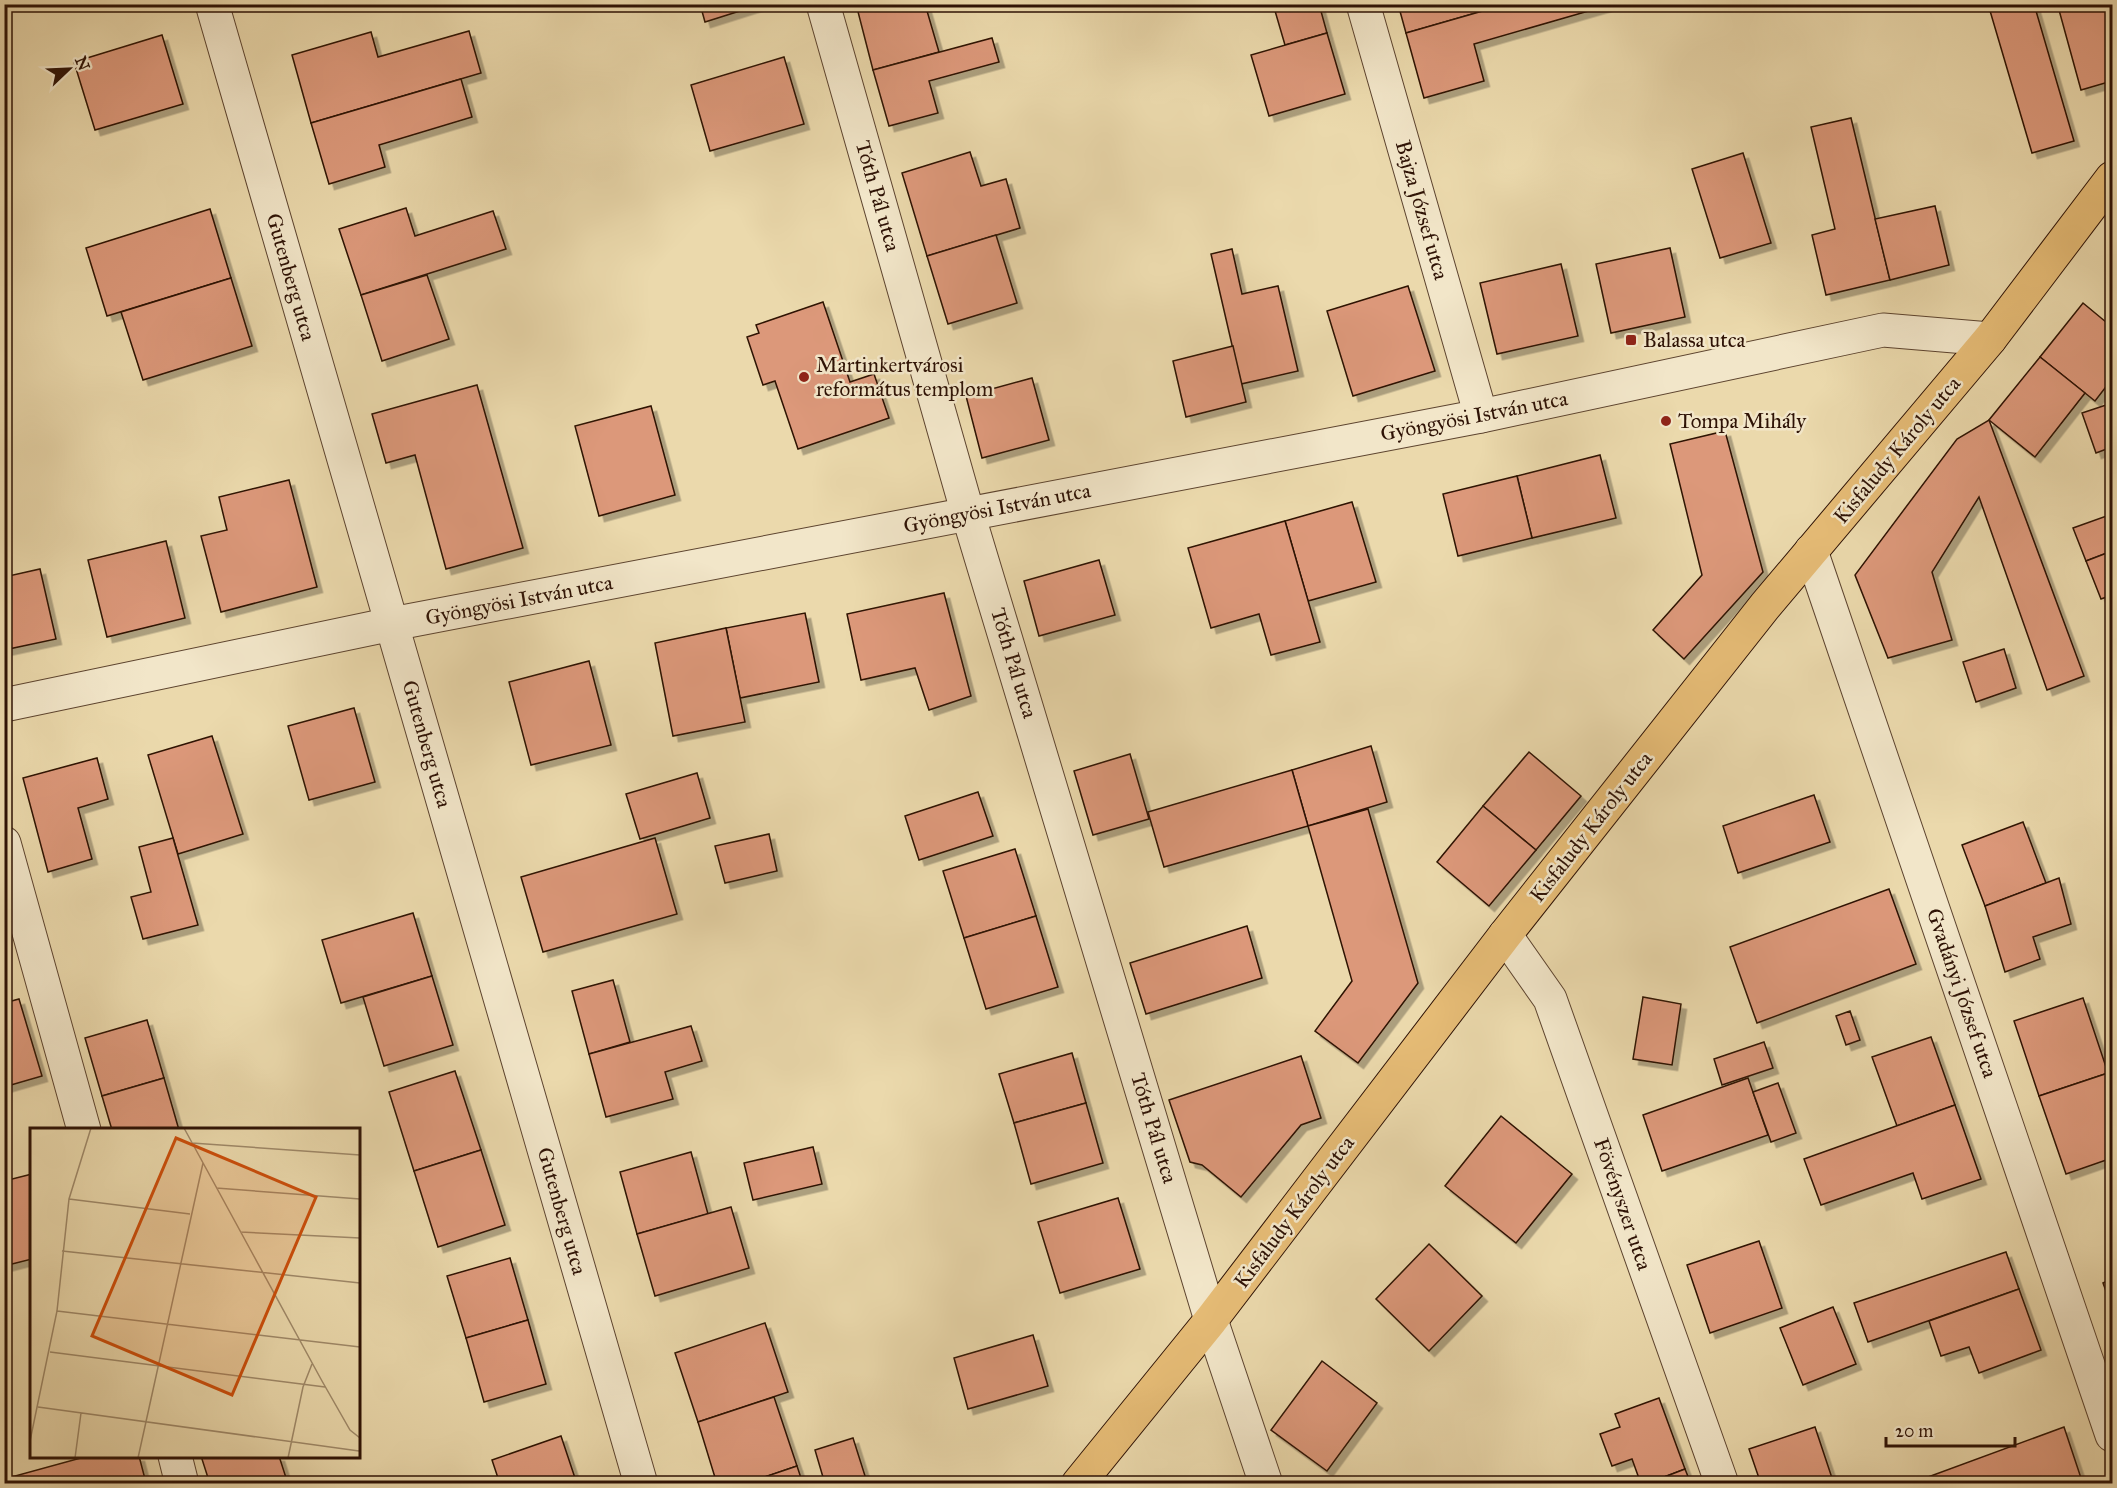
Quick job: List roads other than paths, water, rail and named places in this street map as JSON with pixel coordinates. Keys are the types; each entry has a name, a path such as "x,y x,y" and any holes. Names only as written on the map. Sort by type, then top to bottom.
{"main road":[{"name":"Kisfaludy Károly utca","path":"1078,1484 1211,1320 1505,935 1811,551 1990,339 2112,178"}],"street":[{"name":"Gutenberg utca","path":"212,4 641,1484"},
{"name":"Tóth Pál utca","path":"823,4 969,513 1211,1320 1266,1484"},
{"name":"Bajza József utca","path":"1364,4 1481,416"},
{"name":"Gyöngyösi István utca","path":"4,705 392,624 1481,416 1883,330 1990,339"},
{"name":"Gvadányi József utca","path":"1811,551 2112,1435"},
{"path":"4,843 83,1128"},
{"name":"Fövényszer utca","path":"1505,935 1550,999 1722,1484"},
{"path":"176,1458 182,1484"}],"place":[{"name":"Balassa utca","path":"1631,340"},
{"name":"Martinkertvárosi református templom","path":"804,377"},
{"name":"Tompa Mihály","path":"1666,421"}]}
